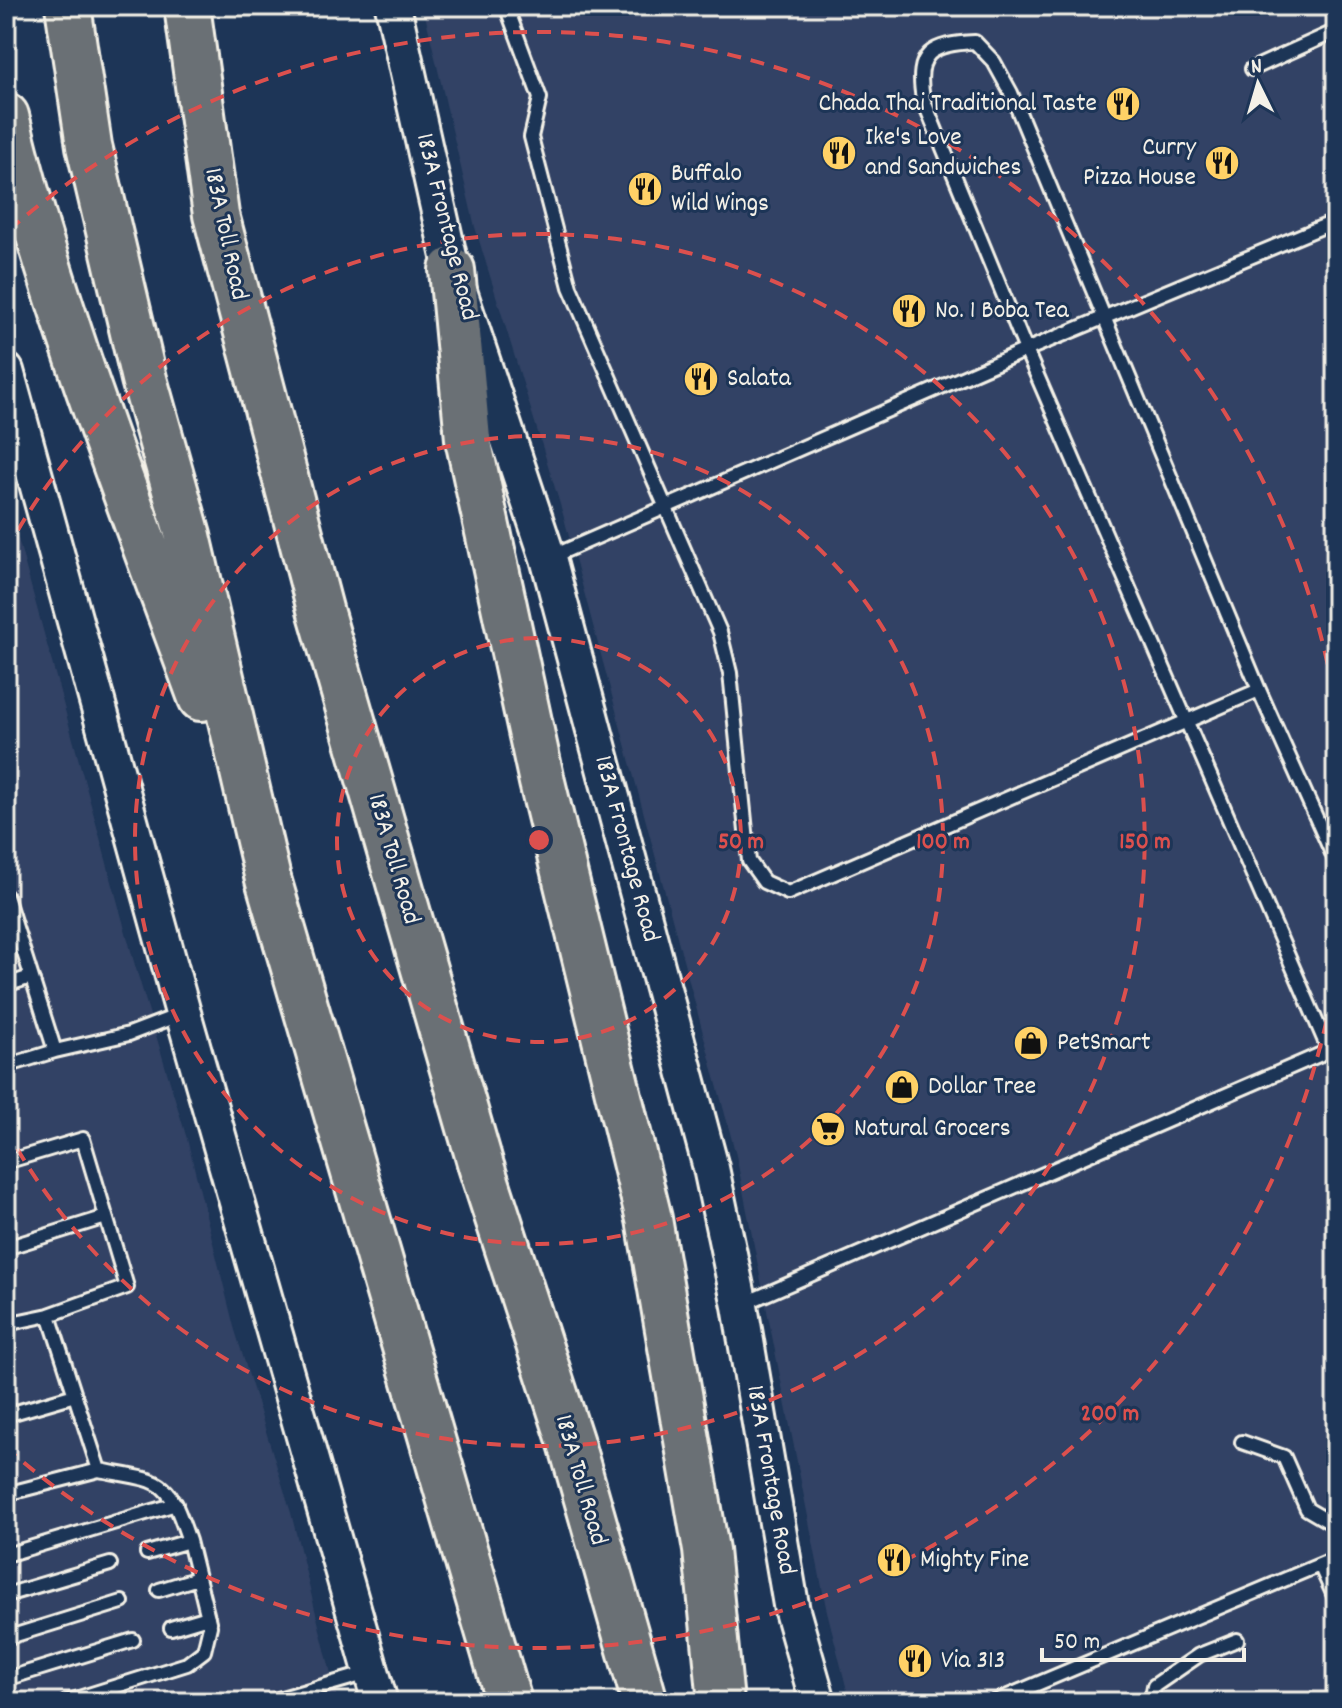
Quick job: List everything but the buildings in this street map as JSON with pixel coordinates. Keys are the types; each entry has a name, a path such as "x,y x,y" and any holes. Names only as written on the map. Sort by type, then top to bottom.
{"highway":[{"path":"68,6 89,146 144,379 188,536 268,879 509,1702"},
{"name":"183A Toll Road","path":"187,6 216,215 321,613 481,1166 571,1443 645,1702"},
{"path":"6,116 29,211 79,364 268,879"},
{"path":"452,270 468,439 542,782 649,1219 706,1550 721,1702"}],"main road":[{"name":"183A Frontage Road","path":"393,6 452,270 548,558 711,1168 740,1306 792,1611 818,1702"},
{"path":"8,391 375,1687"}],"lane":[{"path":"506,6 540,98 531,137 533,150 570,287 720,632 730,673 749,861 764,882 788,893 1259,690"},
{"path":"1252,69 1336,31"},
{"path":"1336,862 1259,690 994,62 975,42 948,43 927,55 919,74 923,99 1026,350 1332,1050 1336,1067"},
{"path":"548,558 1026,350 1336,221"},
{"path":"6,896 55,1051"},
{"path":"6,985 31,977"},
{"path":"6,1066 129,1034 183,1013"},
{"path":"740,1306 1332,1050"},
{"path":"6,1162 83,1139 127,1287 49,1315 6,1324"},
{"path":"6,1248 106,1217"},
{"path":"49,1315 99,1470"},
{"path":"6,1415 75,1395"},
{"path":"1242,1442 1284,1457 1307,1509 1331,1523 1336,1521"},
{"path":"6,1494 99,1470 156,1480 173,1494 189,1541 210,1626 204,1651 187,1664 66,1702"},
{"path":"6,1555 176,1504"},
{"path":"147,1553 189,1541"},
{"path":"994,1702 1336,1558"},
{"path":"6,1595 110,1564"},
{"path":"1320,1565 1336,1600"},
{"path":"159,1590 198,1578"},
{"path":"6,1638 122,1602"},
{"path":"171,1628 208,1617"},
{"path":"6,1679 133,1640"},
{"path":"1151,1702 1154,1686 1199,1655 1237,1640"},
{"path":"268,1702 375,1687"}],"shaded area":[{"path":"423,6 1336,6 1336,1702 850,1702 826,1607 736,1155 563,514 475,227"},
{"path":"6,495 134,962 187,1139 234,1327 291,1513 338,1702 6,1702"}],"place":[{"name":"Chada Thai Traditional Taste","path":"1123,104"},
{"name":"Ike's Love and Sandwiches","path":"839,153"},
{"name":"Curry Pizza House","path":"1222,163"},
{"name":"Buffalo Wild Wings","path":"645,189"},
{"name":"No. 1 Boba Tea","path":"909,311"},
{"name":"Salata","path":"701,379"},
{"name":"PetSmart","path":"1031,1043"},
{"name":"Dollar Tree","path":"902,1087"},
{"name":"Natural Grocers","path":"828,1129"},
{"name":"Mighty Fine","path":"894,1560"},
{"name":"Via 313","path":"915,1661"}]}
